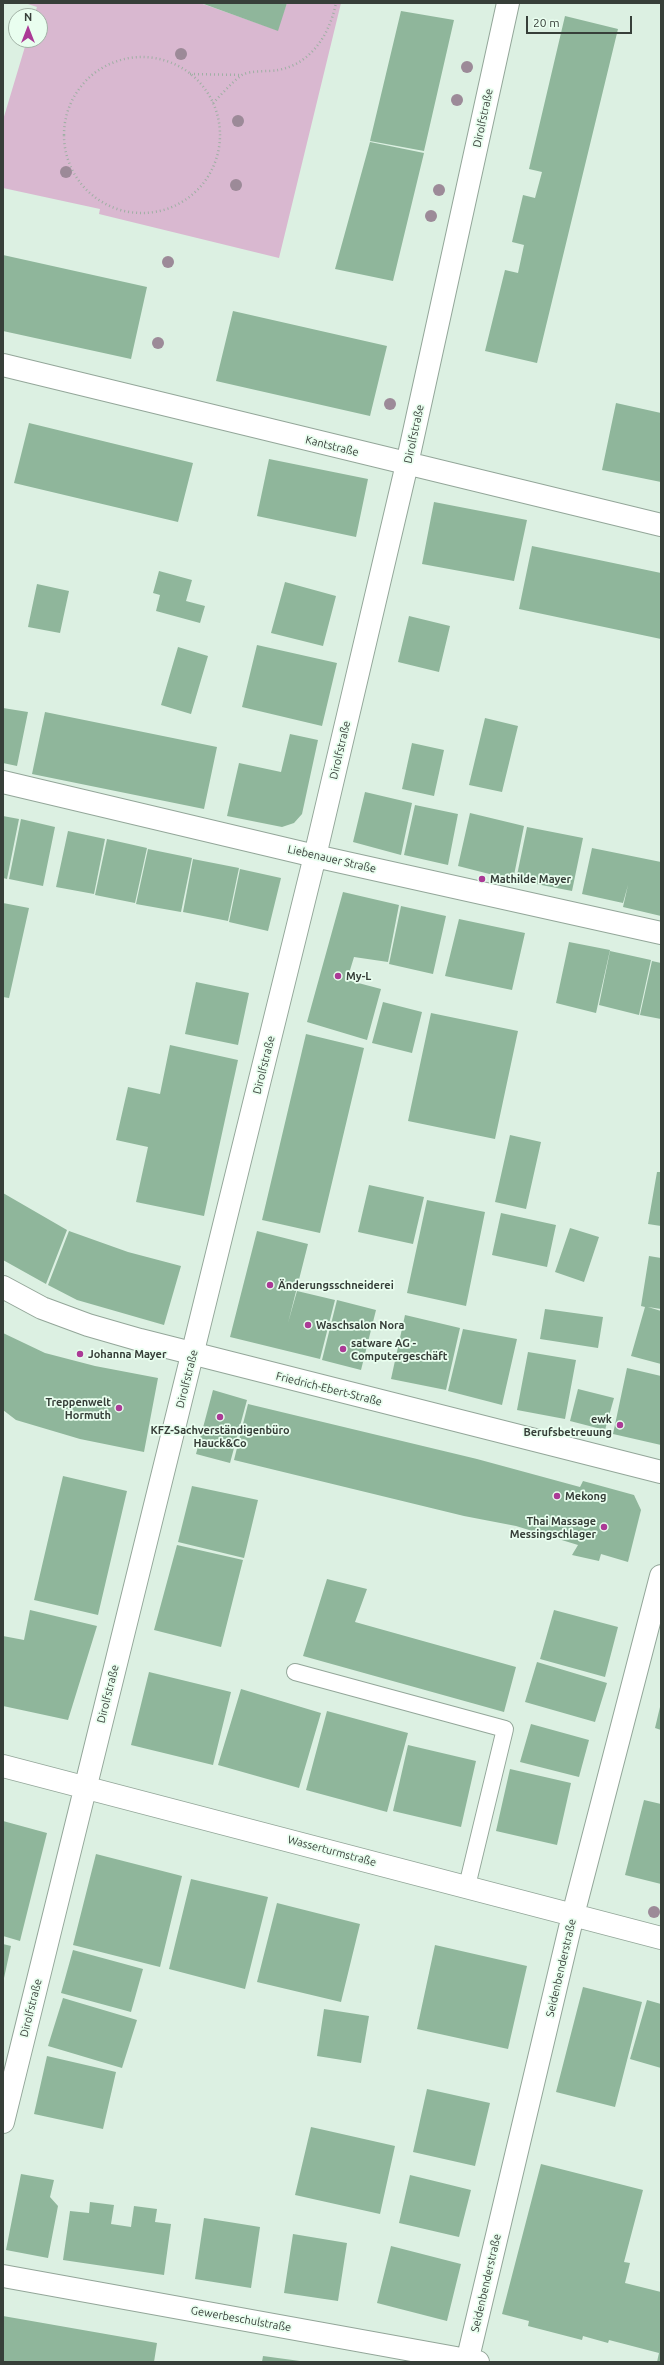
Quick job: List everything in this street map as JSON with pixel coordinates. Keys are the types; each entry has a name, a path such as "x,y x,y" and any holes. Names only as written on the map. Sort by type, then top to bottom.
{"street":[{"name":"Dirolfstraße","path":"3,2122 315,856 407,464 508,3"},
{"name":"Kantstraße","path":"3,365 661,525"},
{"name":"Liebenauer Straße","path":"3,782 315,856 661,933"},
{"name":"Friedrich-Ebert-Straße","path":"3,1287 42,1308 88,1325 193,1355 661,1472"},
{"name":"Seidenbenderstraße","path":"471,2361 573,1915 661,1576"},
{"name":"Wasserturmstraße","path":"3,1766 467,1886 661,1938"},
{"name":"Gewerbeschulstraße","path":"3,2276 471,2361"}],"lane":[{"path":"295,1672 505,1729 467,1886"}],"path":[{"path":"190,74 243,75 280,70 296,64 310,54 326,34 332,22 336,3"},
{"path":"148,57 172,63 190,74 205,89 214,103 222,129 223,142 220,159 204,185 194,196 178,206 160,212 142,213 123,209 89,192 71,172 63,148 64,122 69,105 78,91 96,72 126,58 148,57"},
{"path":"214,103 243,75"}],"shaded area":[{"path":"25,3 200,3 277,30 287,3 341,3 279,258 99,214 100,209 3,188 3,120 25,48 48,48 48,8 37,7"}],"building":[{"path":"201,3 287,3 278,31"},
{"path":"401,11 454,20 424,151 370,141"},
{"path":"565,16 618,29 537,363 485,351 505,270 518,273 524,245 512,242 523,195 535,198 542,172 529,169"},
{"path":"370,142 424,153 393,281 335,269"},
{"path":"3,255 147,287 131,359 3,331"},
{"path":"233,311 387,346 370,416 216,381"},
{"path":"616,403 661,413 661,482 602,470"},
{"path":"29,423 193,463 178,522 14,483"},
{"path":"269,459 368,479 356,537 257,516"},
{"path":"434,502 527,520 514,581 422,564"},
{"path":"532,546 661,573 661,639 519,609"},
{"path":"159,571 192,580 186,601 205,606 200,623 156,611 160,595 153,593"},
{"path":"285,582 336,596 323,646 271,633"},
{"path":"37,584 69,591 60,633 28,627"},
{"path":"409,616 450,626 439,672 398,662"},
{"path":"257,645 337,663 322,726 242,707"},
{"path":"178,647 208,656 191,714 161,705"},
{"path":"3,708 28,712 17,766 3,763"},
{"path":"45,712 217,747 204,809 32,774"},
{"path":"485,718 518,726 502,792 469,785"},
{"path":"290,734 318,740 302,814 294,823 282,827 227,816 239,763 281,772"},
{"path":"412,743 444,750 434,796 402,789"},
{"path":"365,792 412,803 401,855 353,842"},
{"path":"415,805 458,814 448,865 404,855"},
{"path":"470,813 524,826 513,880 458,866"},
{"path":"3,816 19,819 7,879 3,878"},
{"path":"21,819 55,827 43,886 9,879"},
{"path":"527,827 583,838 572,891 516,880"},
{"path":"68,831 105,839 94,894 56,887"},
{"path":"107,839 147,848 135,903 95,895"},
{"path":"592,848 661,862 661,916 623,907 628,885 623,903 582,894"},
{"path":"148,849 192,858 181,912 136,904"},
{"path":"193,859 239,868 228,921 183,912"},
{"path":"240,869 281,878 268,931 229,922"},
{"path":"343,892 399,905 388,962 354,957 347,980 381,989 367,1040 307,1022"},
{"path":"3,903 29,908 9,998 3,997"},
{"path":"401,906 446,916 433,974 389,964"},
{"path":"459,919 525,933 512,990 445,976"},
{"path":"569,942 610,950 596,1013 556,1003"},
{"path":"610,951 651,960 639,1015 599,1005"},
{"path":"652,961 661,963 661,1019 640,1015"},
{"path":"196,982 249,993 238,1045 185,1034"},
{"path":"383,1002 422,1012 412,1053 372,1043"},
{"path":"431,1013 518,1031 495,1139 408,1121"},
{"path":"306,1034 364,1048 320,1233 262,1220"},
{"path":"170,1045 238,1060 204,1216 136,1202 148,1147 116,1140 128,1087 160,1094"},
{"path":"510,1135 541,1142 526,1209 495,1202"},
{"path":"657,1172 661,1172 661,1226 648,1224"},
{"path":"369,1185 424,1197 413,1244 358,1232"},
{"path":"3,1193 67,1230 46,1284 3,1260"},
{"path":"427,1200 485,1212 466,1306 407,1293"},
{"path":"501,1213 556,1225 547,1267 492,1255"},
{"path":"570,1228 599,1237 584,1282 555,1272"},
{"path":"69,1231 128,1252 181,1266 164,1325 77,1300 48,1285"},
{"name":"Änderungsschneiderei","path":"257,1231 308,1244 288,1323 297,1291 335,1300 320,1359 230,1337"},
{"path":"649,1256 661,1258 661,1309 648,1307 661,1311 661,1364 631,1356 645,1307 641,1306"},
{"path":"337,1300 376,1310 361,1370 322,1360"},
{"path":"545,1309 603,1317 598,1348 540,1339"},
{"path":"405,1315 460,1328 446,1390 391,1379"},
{"path":"463,1329 517,1339 502,1405 448,1391"},
{"path":"3,1333 45,1353 95,1366 158,1378 144,1452 80,1439 16,1420 3,1410"},
{"path":"528,1352 576,1360 565,1419 517,1410"},
{"path":"627,1368 661,1376 661,1445 613,1434"},
{"path":"578,1389 614,1398 605,1430 570,1421"},
{"path":"213,1390 247,1400 230,1463 196,1454"},
{"path":"248,1404 477,1459 580,1487 583,1481 634,1495 641,1510 628,1562 601,1554 599,1561 572,1555 578,1545 516,1526 464,1516 234,1460"},
{"path":"63,1476 127,1491 98,1615 34,1600"},
{"path":"192,1486 258,1500 244,1558 178,1542"},
{"path":"177,1545 243,1560 221,1647 154,1630"},
{"path":"327,1579 367,1589 355,1622 516,1667 504,1712 303,1656"},
{"path":"30,1610 97,1626 68,1720 3,1706 3,1636 24,1640"},
{"path":"554,1610 618,1627 605,1677 540,1659"},
{"path":"537,1662 607,1683 595,1722 525,1702"},
{"path":"149,1672 231,1692 213,1765 131,1745"},
{"path":"241,1689 321,1713 299,1788 218,1765"},
{"path":"661,1707 661,1730 655,1728"},
{"path":"327,1711 408,1733 387,1812 306,1790"},
{"path":"531,1724 589,1740 579,1777 520,1762"},
{"path":"408,1745 476,1761 461,1827 393,1811"},
{"path":"510,1769 571,1783 557,1845 496,1831"},
{"path":"644,1800 661,1804 661,1884 625,1875"},
{"path":"3,1821 47,1833 20,1941 3,1936"},
{"path":"96,1854 182,1876 160,1967 73,1945"},
{"path":"191,1879 268,1897 245,1989 169,1969"},
{"path":"277,1903 360,1924 341,2002 257,1982"},
{"path":"3,1944 11,1946 4,1978 3,1978"},
{"path":"435,1945 527,1966 508,2049 417,2029"},
{"path":"73,1950 143,1969 131,2012 61,1993"},
{"path":"583,1987 642,2002 615,2107 556,2092"},
{"path":"63,1998 137,2020 122,2068 48,2046"},
{"path":"647,2000 661,2004 661,2068 630,2059"},
{"path":"324,2009 369,2016 361,2063 317,2056"},
{"path":"47,2056 116,2072 103,2129 34,2114"},
{"path":"427,2089 490,2103 475,2166 413,2152"},
{"path":"311,2127 395,2146 380,2214 295,2195"},
{"path":"541,2164 643,2190 624,2262 630,2263 625,2283 661,2292 661,2362 657,2362 659,2353 609,2340 608,2343 583,2336 582,2340 528,2326 529,2321 502,2314"},
{"path":"21,2174 54,2180 50,2197 58,2206 48,2258 6,2250"},
{"path":"410,2175 471,2190 459,2237 399,2223"},
{"path":"90,2202 114,2205 111,2224 131,2227 134,2206 157,2209 155,2222 171,2224 164,2275 63,2260 70,2211 89,2213"},
{"path":"204,2218 260,2227 251,2288 195,2279"},
{"path":"293,2234 347,2243 338,2301 284,2293"},
{"path":"391,2246 461,2264 447,2321 377,2303"},
{"path":"3,2316 157,2343 154,2362 3,2362"},
{"path":"263,2356 300,2361 300,2362 262,2362"}],"place":[{"name":"Mathilde Mayer","path":"482,879"},
{"name":"My-L","path":"338,976"},
{"name":"Änderungsschneiderei","path":"270,1285"},
{"name":"Waschsalon Nora","path":"308,1325"},
{"name":"satware AG - Computergeschäft","path":"343,1349"},
{"name":"Johanna Mayer","path":"80,1354"},
{"name":"Treppenwelt Hormuth","path":"119,1408"},
{"name":"KFZ-Sachverständigenbüro Hauck&Co","path":"220,1417"},
{"name":"ewk Berufsbetreuung","path":"620,1425"},
{"name":"Mekong","path":"557,1496"},
{"name":"Thai Massage Messingschlager","path":"604,1527"}]}
